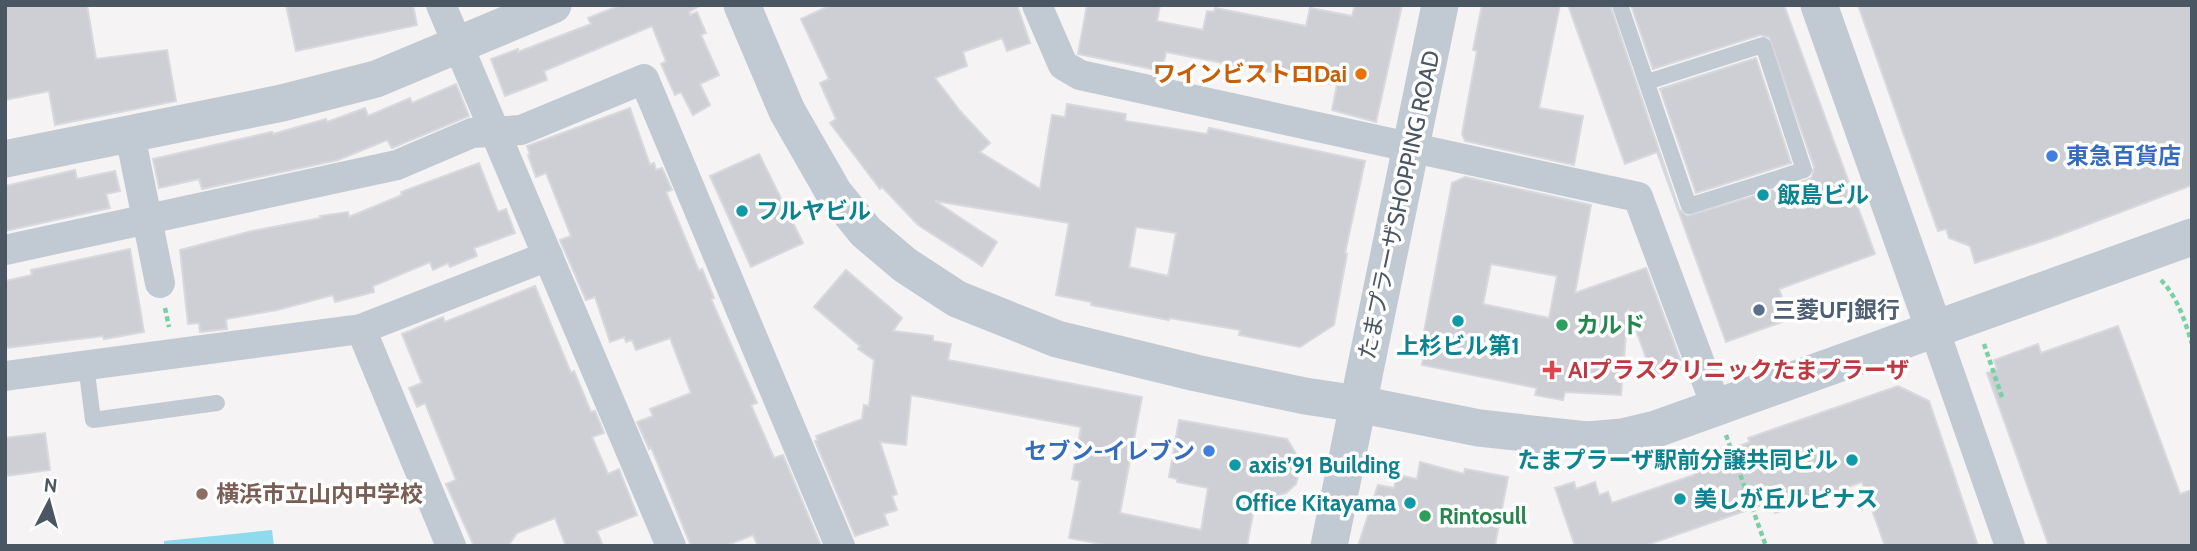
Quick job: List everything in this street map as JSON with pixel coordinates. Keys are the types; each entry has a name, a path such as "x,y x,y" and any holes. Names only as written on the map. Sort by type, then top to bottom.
{"street":[{"path":"441,5 671,546"},
{"path":"5,159 130,135 376,79 552,5"},
{"path":"742,5 786,111 834,193 866,232 905,265 957,299 1057,339 1305,396 1479,428 1587,440 1721,421 1934,329 2192,237"},
{"path":"1037,5 1063,65 1080,75 1638,197 1721,421"},
{"name":"たまプラーザSHOPPING ROAD","path":"1329,546 1440,5"},
{"path":"1819,5 2010,546"},
{"path":"5,250 397,165 472,133 521,130 643,79 840,546"},
{"path":"130,135 160,283"},
{"path":"5,376 86,365 172,340 361,329 548,256"},
{"path":"361,329 451,546"}],"lane":[{"path":"1620,5 1689,206 1804,170 1763,45 1647,82"},
{"path":"86,365 93,420 217,403"}],"path":[{"path":"2161,280 2171,291 2190,328 2192,344"},
{"path":"1983,340 2002,397"},
{"path":"1721,421 1766,546"}],"water":[{"path":"272,530 274,546 164,546 164,541"}],"building":[{"path":"5,5 87,5 96,59 167,50 176,101 55,125 49,91 5,100"},
{"path":"286,5 413,5 417,25 296,51"},
{"path":"621,5 701,5 689,12 690,15 697,12 706,33 701,35 719,75 700,84 710,105 693,115 681,92 675,95 661,64 666,61 652,26 544,71 547,80 505,96 491,59 518,49 518,52 591,24 588,18"},
{"path":"831,5 1017,5 1030,43 1007,51 1002,38 963,52 967,66 935,78 961,112 990,143 980,152 1040,189 1052,115 1065,117 1067,104 1126,114 1125,121 1207,134 1209,128 1365,161 1345,253 1347,254 1334,325 1300,347 1239,335 1240,330 1170,318 1169,320 1091,305 1091,302 1056,295 1069,223 935,201 997,242 982,266 918,225 882,187 880,189 830,123 836,119 820,83 829,79 801,19","holes":["1136,227 1176,233 1168,276 1129,267"]},
{"path":"1087,5 1160,5 1157,21 1203,30 1207,11 1214,12 1215,8 1306,26 1310,8 1352,16 1355,5 1402,5 1376,122 1332,110 1337,85 1166,52 1162,71 1078,54"},
{"path":"1482,5 1560,5 1539,108 1583,116 1574,165 1465,141 1462,134 1477,51 1473,50"},
{"name":"飯島ビル","path":"1568,5 1610,5 1679,209 1687,216 1807,180 1812,177 1814,167 1769,37 1760,35 1653,69 1631,5 1784,5 1875,254 1779,289 1790,319 1726,342 1657,152 1625,164"},
{"name":"東急百貨店","path":"1858,5 2192,5 2192,185 2052,238 1975,263 1970,246 1949,238 1946,229 1938,231"},
{"path":"1756,58 1791,163 1696,193 1660,89"},
{"path":"456,84 469,116 392,148 387,140 338,160 202,189 199,179 159,188 153,159 272,132 273,134 326,119 327,122 365,108 368,116 410,98 412,103"},
{"path":"630,108 650,165 654,163 656,170 662,168 672,190 666,192 699,271 702,269 714,298 711,299 757,403 751,405 774,458 783,455 821,546 758,546 753,535 725,546 691,546 651,447 649,449 637,422 653,416 650,409 691,393 670,338 636,350 632,340 626,342 624,337 610,342 595,297 586,300 560,240 571,236 546,173 536,177 528,155 527,146"},
{"path":"759,154 803,243 751,267 710,176"},
{"path":"479,163 498,212 506,209 515,233 474,248 477,256 450,267 448,263 433,270 430,262 373,286 374,292 335,302 333,295 277,310 226,319 227,329 200,332 199,323 188,324 180,250 252,231 321,218 320,216 348,212 349,217 402,195 401,192"},
{"path":"75,170 77,179 115,171 120,191 106,194 110,208 5,231 5,186"},
{"path":"1465,177 1591,205 1575,293 1646,268 1683,367 1653,377 1628,308 1621,395 1565,392 1563,400 1535,395 1537,388 1422,365 1427,337 1423,337 1452,183","holes":["1491,264 1557,276 1549,318 1483,304"]},
{"path":"130,249 144,332 104,339 103,336 5,348 5,281 32,275 31,270"},
{"path":"846,270 902,318 893,331 933,336 933,341 951,344 948,360 1142,397 1120,513 1201,530 1208,488 1177,482 1177,479 1169,477 1179,420 1287,439 1298,457 1299,473 1296,484 1286,493 1277,496 1257,492 1247,546 1111,546 1069,538 1080,481 1072,479 1081,427 911,395 906,445 880,442 897,494 892,496 897,510 884,514 888,525 855,536 815,441 818,440 816,436 862,419 864,405 869,406 874,360 858,349 860,346 814,307"},
{"path":"535,286 571,373 574,371 591,412 595,411 604,433 592,437 608,474 619,469 637,515 597,531 603,546 566,546 555,518 517,533 508,546 474,546 446,484 456,480 425,403 417,407 409,388 422,383 402,334 443,317 445,322"},
{"path":"2118,326 2180,494 2192,490 2192,546 2049,546 1987,373 1997,369 1994,360 2038,344 2041,353"},
{"name":"たまプラーザ駅前分譲共同ビル","path":"1898,386 1929,401 1978,546 1885,546 1862,482 1775,513 1771,502 1644,546 1575,546 1555,488 1574,482 1576,489 1595,482 1599,495 1608,492 1612,503 1694,475 1690,463 1750,442 1748,438"},
{"path":"45,433 50,470 5,476 5,438"},
{"path":"1420,462 1464,474 1465,469 1508,477 1495,546 1358,546 1378,485 1394,488 1397,475 1417,479"}],"place":[{"name":"ワインビストロDai","path":"1361,74"},
{"name":"東急百貨店","path":"2052,156"},
{"name":"飯島ビル","path":"1763,195"},
{"name":"フルヤビル","path":"742,211"},
{"name":"三菱UFJ銀行","path":"1759,310"},
{"name":"上杉ビル第1","path":"1458,321"},
{"name":"カルド","path":"1562,325"},
{"name":"AIプラスクリニックたまプラーザ","path":"1552,370"},
{"name":"セブン-イレブン","path":"1209,451"},
{"name":"たまプラーザ駅前分譲共同ビル","path":"1852,460"},
{"name":"axis’91 Building","path":"1235,465"},
{"name":"横浜市立山内中学校","path":"202,494"},
{"name":"美しが丘ルピナス","path":"1680,499"},
{"name":"Office Kitayama","path":"1410,503"},
{"name":"Rintosull","path":"1425,516"}]}
